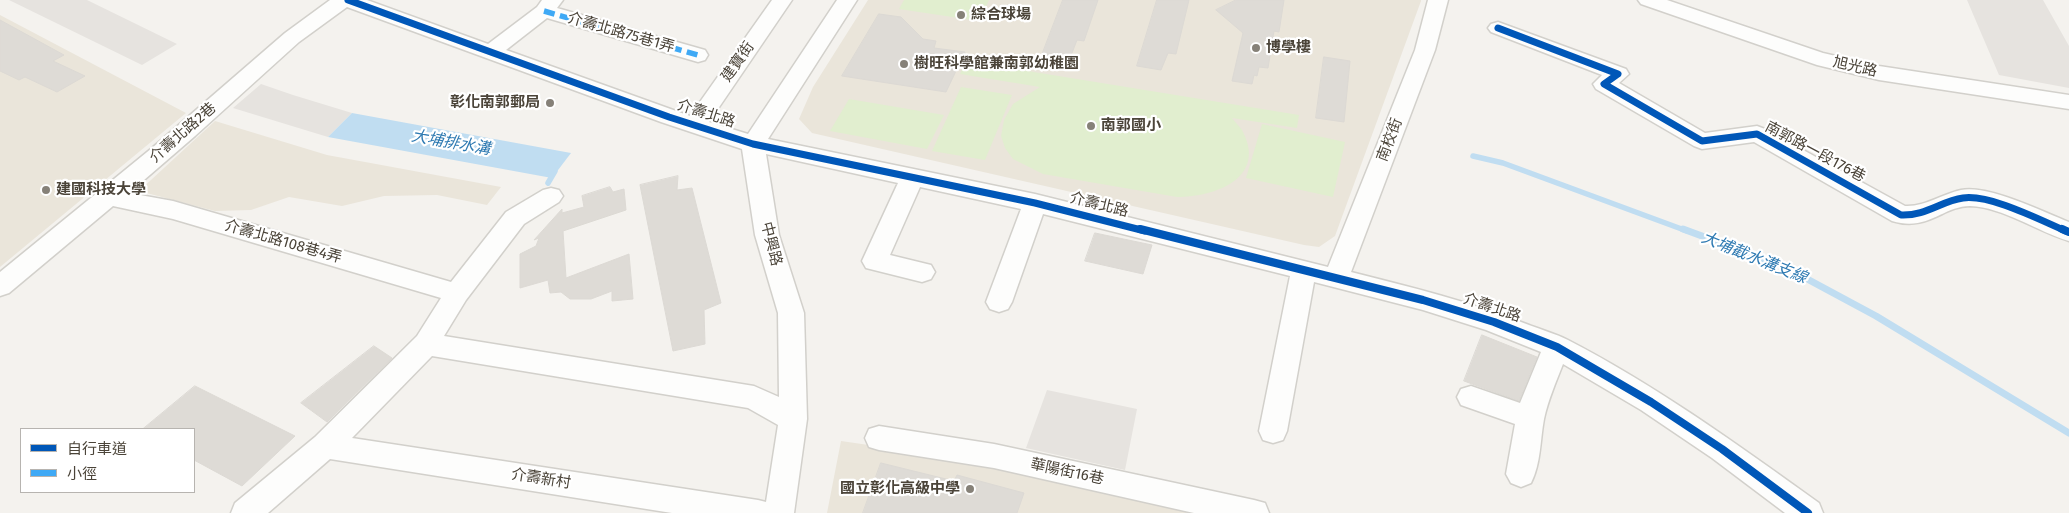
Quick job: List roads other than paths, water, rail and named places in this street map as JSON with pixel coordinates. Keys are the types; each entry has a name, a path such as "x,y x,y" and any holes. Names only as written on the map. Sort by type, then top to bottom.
{"street":[{"name":"介壽北路2巷","path":"0,286 212,109 253,70 326,11 344,0"},
{"name":"介壽北路","path":"348,0 695,125 753,144 1035,203 1336,278 1494,322 1558,347 1651,402 1714,444 1808,513"},
{"name":"建寶街","path":"695,125 782,0"},
{"path":"753,144 847,0"},
{"name":"南校街","path":"1336,278 1425,50 1438,0"},
{"name":"旭光路","path":"1648,0 1688,7 1817,58 1879,73 2069,102"},
{"path":"492,51 548,5"},
{"name":"介壽北路75巷1弄","path":"548,5 698,55"},
{"name":"南郭路一段176巷","path":"1498,28 1618,74 1604,84 1702,141 1757,134 1901,215 1915,216 1965,197 1996,203 2069,232"},
{"name":"中興路","path":"753,144 767,235 791,313 793,419 779,513"},
{"path":"912,178 875,261 922,272"},
{"name":"介壽北路108巷4弄","path":"109,196 173,210 457,293"},
{"path":"246,513 325,446 426,344 457,293 516,218 551,196"},
{"path":"999,302 1035,203"},
{"path":"1273,431 1304,270"},
{"path":"426,344 754,397 793,419"},
{"path":"1521,474 1530,418 1536,397 1558,347"},
{"path":"1471,397 1530,418"},
{"name":"華陽街16巷","path":"879,438 994,456 1254,513"},
{"name":"介壽新村","path":"325,446 758,513"}],"water":[{"name":"大埔排水溝","path":"352,113 571,153 552,178 328,137"}],"waterway":[{"name":"大埔截水溝支線","path":"1473,156 1503,163 1687,231"},
{"path":"548,183 555,171"},
{"name":"大埔截水溝支線","path":"1683,229 1783,266 1876,316 2069,433"}],"place":[{"name":"綜合球場","path":"961,15"},
{"name":"博學樓","path":"1256,48"},
{"name":"樹旺科學館兼南郭幼稚園","path":"904,64"},
{"name":"彰化南郭郵局","path":"550,103"},
{"name":"南郭國小","path":"1091,126"},
{"name":"建國科技大學","path":"46,190"},
{"name":"國立彰化高級中學","path":"970,489"}]}
